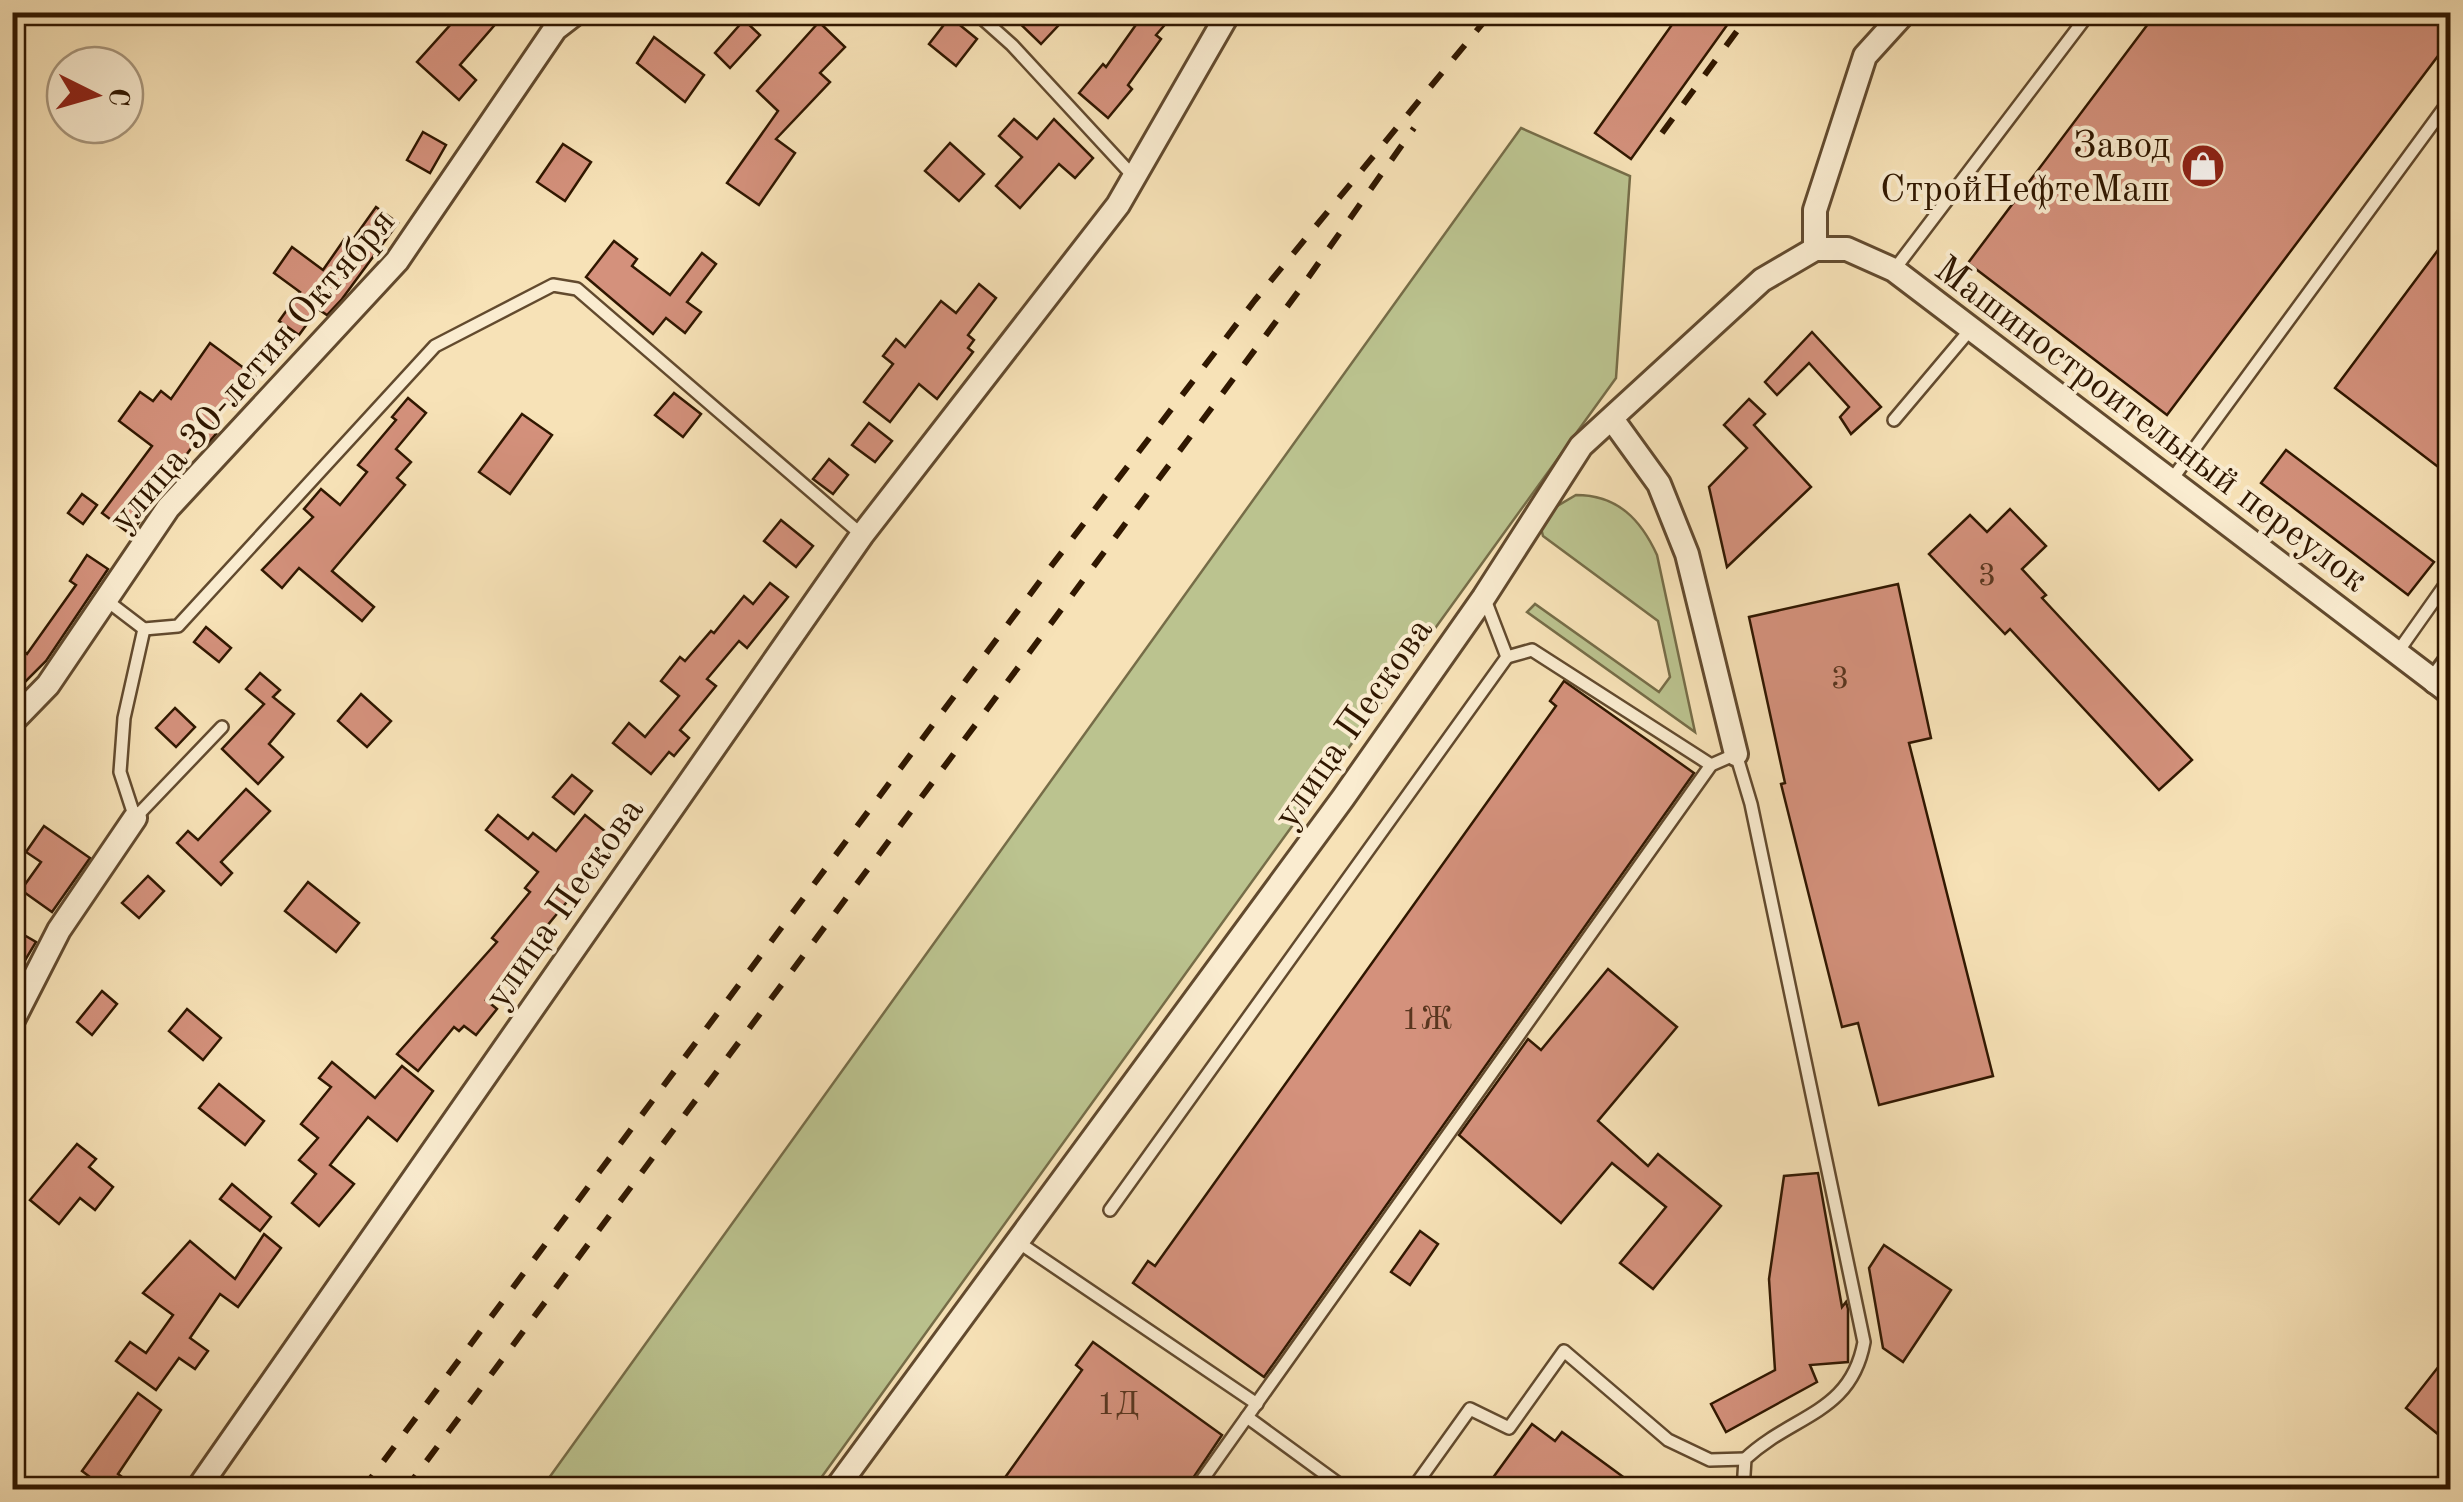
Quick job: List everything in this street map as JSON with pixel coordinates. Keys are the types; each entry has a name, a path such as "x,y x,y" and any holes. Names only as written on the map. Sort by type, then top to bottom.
{"street":[{"name":"улица 30-летия Октября","path":"12,722 48,685 168,508 396,261 555,29 577,12"},
{"name":"улица Пескова","path":"197,1490 862,535 1118,205 1228,12"},
{"path":"1815,249 1815,210 1865,56 1905,12"},
{"name":"улица Пескова","path":"835,1490 1343,798 1484,597 1580,446 1762,280 1815,249"},
{"name":"Машиностроительный переулок","path":"1815,249 1847,249 1894,270 2443,688 2450,662"},
{"path":"1612,419 1658,484 1687,554 1736,754"},
{"path":"12,1022 59,930 136,818"}],"lane":[{"path":"975,12 1012,46 1134,177"},
{"path":"1894,270 2090,12"},
{"path":"2170,482 2450,100"},
{"path":"106,600 144,629 178,626 436,346 553,285 577,290 862,535"},
{"path":"1894,420 1970,330"},
{"path":"2397,653 2450,578"},
{"path":"1484,597 1508,656"},
{"path":"144,629 124,718 120,772 136,818 222,727"},
{"path":"1110,1210 1508,656 1532,650 1712,764"},
{"path":"1195,1490 1712,764 1736,754 1756,823 1864,1342 1855,1376 1834,1402 1778,1432 1744,1459 1710,1460 1668,1440 1564,1351 1509,1428 1470,1409 1412,1490"},
{"path":"1018,1242 1256,1404"},
{"path":"1247,1418 1348,1490"},
{"path":"1743,1490 1744,1459"}],"green space":[{"path":"1521,128 1630,176 1616,378 813,1489 541,1489"},
{"path":"1576,495 1604,499 1626,512 1644,531 1657,555 1695,732 1527,612 1535,604 1659,692 1670,677 1658,621 1543,536 1540,524 1547,512"}],"building":[{"path":"438,12 506,12 460,65 476,80 459,100 417,62 451,24"},
{"path":"1008,12 1071,12 1041,44"},
{"path":"1145,12 1176,12 1156,35 1161,39 1128,85 1132,89 1108,118 1079,93 1103,64 1106,67"},
{"path":"1681,12 1718,12 1730,21 1631,159 1595,133"},
{"path":"2157,12 2450,12 2450,40 2167,415 1968,263"},
{"path":"950,17 977,39 956,66 929,44"},
{"path":"744,20 760,35 730,68 715,53"},
{"path":"819,22 845,47 820,73 830,82 776,139 795,153 759,205 727,183 778,111 757,91"},
{"path":"654,37 704,75 685,102 637,63"},
{"path":"1014,119 1037,139 1054,119 1093,158 1075,178 1059,164 1020,208 996,186 1022,157 999,136"},
{"path":"423,132 446,145 430,173 407,160"},
{"path":"950,143 984,174 959,201 925,171"},
{"path":"563,144 591,162 565,201 537,182"},
{"path":"376,207 398,223 342,299 327,315 318,309 299,335 279,321 300,292 274,273 292,247 323,270 348,234 354,238"},
{"path":"2450,234 2450,476 2335,388"},
{"path":"614,241 637,259 632,266 670,295 702,253 716,264 687,302 701,312 685,333 666,318 653,334 586,277"},
{"path":"979,284 996,298 968,335 974,340 968,348 973,352 937,399 919,384 890,422 864,402 893,364 883,356 896,339 905,347 941,301 956,313"},
{"path":"1812,332 1881,407 1851,434 1840,417 1849,407 1809,363 1777,395 1765,382"},
{"path":"210,343 256,377 240,399 235,395 209,429 216,434 203,449 195,443 176,469 170,464 134,512 142,518 130,534 102,513 152,446 119,421 140,392 153,401 161,391 171,399"},
{"path":"674,393 701,414 683,437 655,415"},
{"path":"408,398 426,413 396,449 411,462 397,478 405,485 332,571 374,607 362,621 299,568 282,588 262,570 313,517 304,509 321,489 340,505 367,472 358,465 396,420 392,417"},
{"path":"1749,399 1765,414 1754,425 1811,487 1727,567 1709,487 1747,448 1724,425"},
{"path":"522,414 552,435 510,494 479,472"},
{"path":"869,423 892,441 875,462 852,445"},
{"path":"2286,450 2434,562 2408,595 2261,483"},
{"path":"829,459 848,475 833,494 813,479"},
{"path":"82,494 97,505 83,524 68,513"},
{"path":"2010,509 2046,546 2022,569 2046,595 2042,598 2192,760 2159,790 2010,629 2005,634 1929,554 1970,515 1987,532"},
{"path":"781,520 813,546 796,567 764,541"},
{"path":"87,555 108,569 46,661 12,695 12,641 27,654 76,585 70,581"},
{"path":"770,583 788,597 747,648 739,641 707,679 716,686 680,730 689,738 674,756 669,752 651,774 613,743 629,723 645,737 679,696 661,681 680,657 685,661 744,596 753,604"},
{"path":"1898,584 1931,738 1909,743 1993,1076 1879,1105 1858,1023 1842,1027 1781,784 1785,783 1749,617"},
{"path":"206,627 231,648 219,662 194,642"},
{"path":"260,673 280,690 273,697 294,714 269,744 283,757 258,784 222,749 264,704 246,689"},
{"path":"1564,681 1694,773 1264,1377 1133,1283 1148,1261 1155,1266 1556,706 1550,701"},
{"path":"361,694 391,721 367,747 338,721"},
{"path":"175,708 195,727 176,747 156,728"},
{"path":"572,775 592,791 574,814 553,797"},
{"path":"246,789 270,811 221,862 232,873 221,885 177,843 188,831 198,840"},
{"path":"498,815 528,839 533,833 556,851 585,815 617,841 486,1000 497,1009 476,1035 464,1026 459,1031 454,1027 418,1071 397,1054 497,942 492,938 530,892 525,888 538,872 486,830"},
{"path":"44,826 90,858 52,912 21,890 41,862 26,852"},
{"path":"148,876 164,891 139,918 122,903"},
{"path":"308,882 359,923 336,952 285,911"},
{"path":"12,928 36,942 12,982"},
{"path":"1608,969 1677,1027 1598,1121 1648,1166 1658,1154 1721,1206 1653,1289 1620,1263 1666,1207 1612,1163 1561,1223 1459,1135 1528,1039 1541,1050"},
{"path":"102,991 117,1004 92,1035 77,1022"},
{"path":"187,1009 221,1038 203,1060 169,1031"},
{"path":"332,1062 375,1098 402,1066 433,1091 397,1141 368,1117 330,1165 354,1184 319,1226 292,1203 316,1174 299,1160 318,1138 301,1124 331,1087 319,1078"},
{"path":"219,1084 264,1121 245,1145 199,1108"},
{"path":"77,1144 96,1159 89,1167 113,1187 95,1210 80,1198 59,1224 30,1200"},
{"path":"1818,1173 1842,1307 1846,1302 1848,1309 1848,1362 1810,1365 1817,1382 1726,1432 1711,1404 1775,1370 1769,1279 1784,1176"},
{"path":"232,1184 271,1217 260,1231 220,1199"},
{"path":"1420,1231 1438,1244 1410,1285 1391,1272"},
{"path":"264,1234 281,1248 238,1307 220,1294 190,1338 208,1351 195,1369 179,1358 156,1390 116,1361 130,1342 146,1353 173,1315 143,1293 190,1241 235,1279"},
{"path":"1884,1245 1951,1290 1903,1362 1883,1348 1869,1268"},
{"path":"1093,1342 1222,1435 1185,1490 996,1490 1082,1370 1076,1365"},
{"path":"2450,1352 2450,1444 2406,1408"},
{"path":"138,1393 161,1410 118,1474 125,1479 117,1490 82,1490 90,1477 82,1471"},
{"path":"1532,1424 1555,1441 1562,1432 1641,1490 1484,1490"}],"railway":[{"path":"362,1490 1049,569 1255,300 1492,12"},
{"path":"1662,133 1751,12"},
{"path":"405,1490 1298,292 1414,128"}],"place":[{"name":"Завод СтройНефтеМаш","path":"2203,166"}]}
